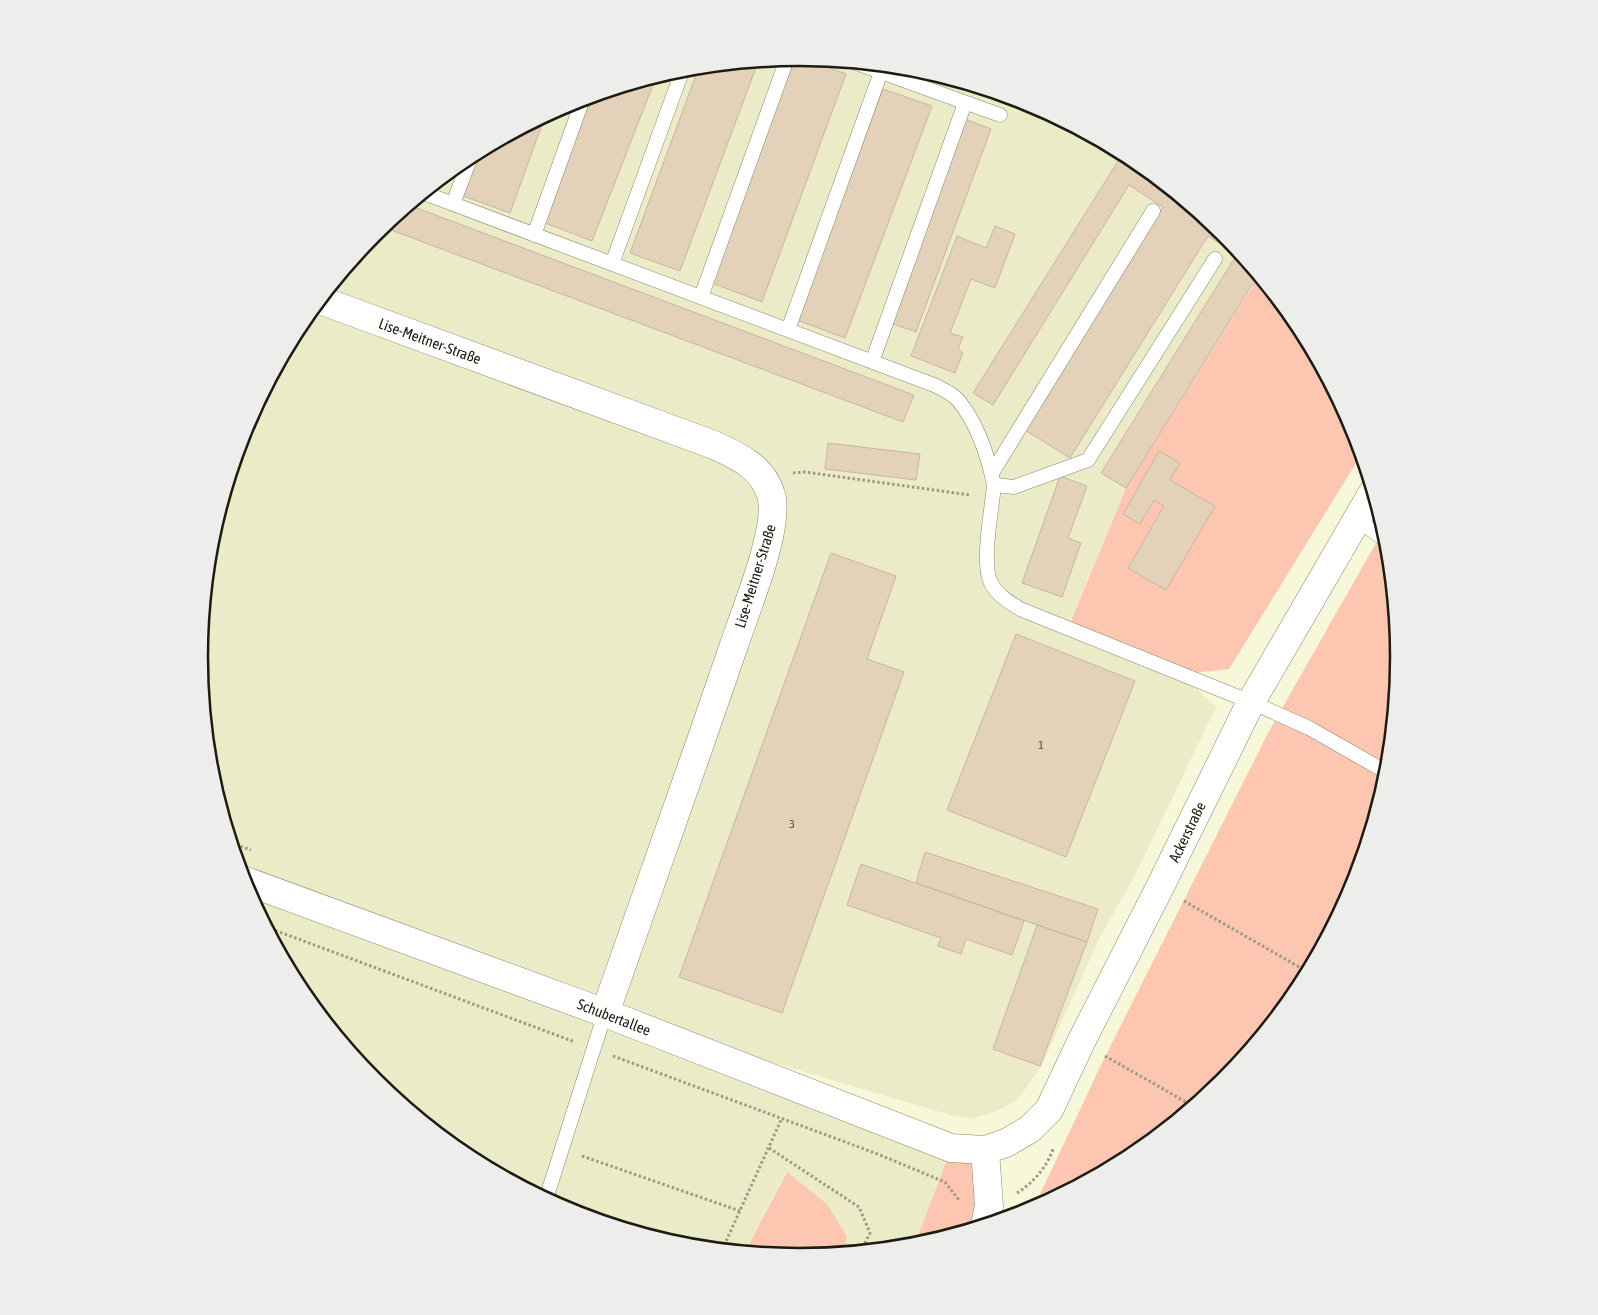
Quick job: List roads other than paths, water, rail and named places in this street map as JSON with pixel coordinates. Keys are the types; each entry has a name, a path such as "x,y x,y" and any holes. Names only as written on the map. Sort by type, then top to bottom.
{"street":[{"name":"Lise-Meitner-Straße","path":"327,302 714,445 744,459 763,477 772,496 773,516 765,552 605,1013"},
{"name":"Ackerstraße","path":"985,1150 1006,1143 1030,1129 1049,1110 1251,702 1369,499"},
{"name":"Schubertallee","path":"253,884 605,1013 951,1148 985,1150"},
{"path":"985,1150 989,1206 987,1218"}],"lane":[{"path":"701,297 784,67"},
{"path":"788,330 881,72 1000,115"},
{"path":"612,264 679,79"},
{"path":"872,362 965,103"},
{"path":"534,235 580,109"},
{"path":"453,204 466,169"},
{"path":"430,195 934,385 957,398 973,423 988,460 993,485 987,569 991,583 1004,598 1020,609 1251,702 1309,728 1380,768"},
{"path":"993,485 1154,211"},
{"path":"993,485 1014,487 1088,460 1215,259"},
{"path":"1356,519 1377,534"},
{"path":"548,1193 605,1013"}]}
